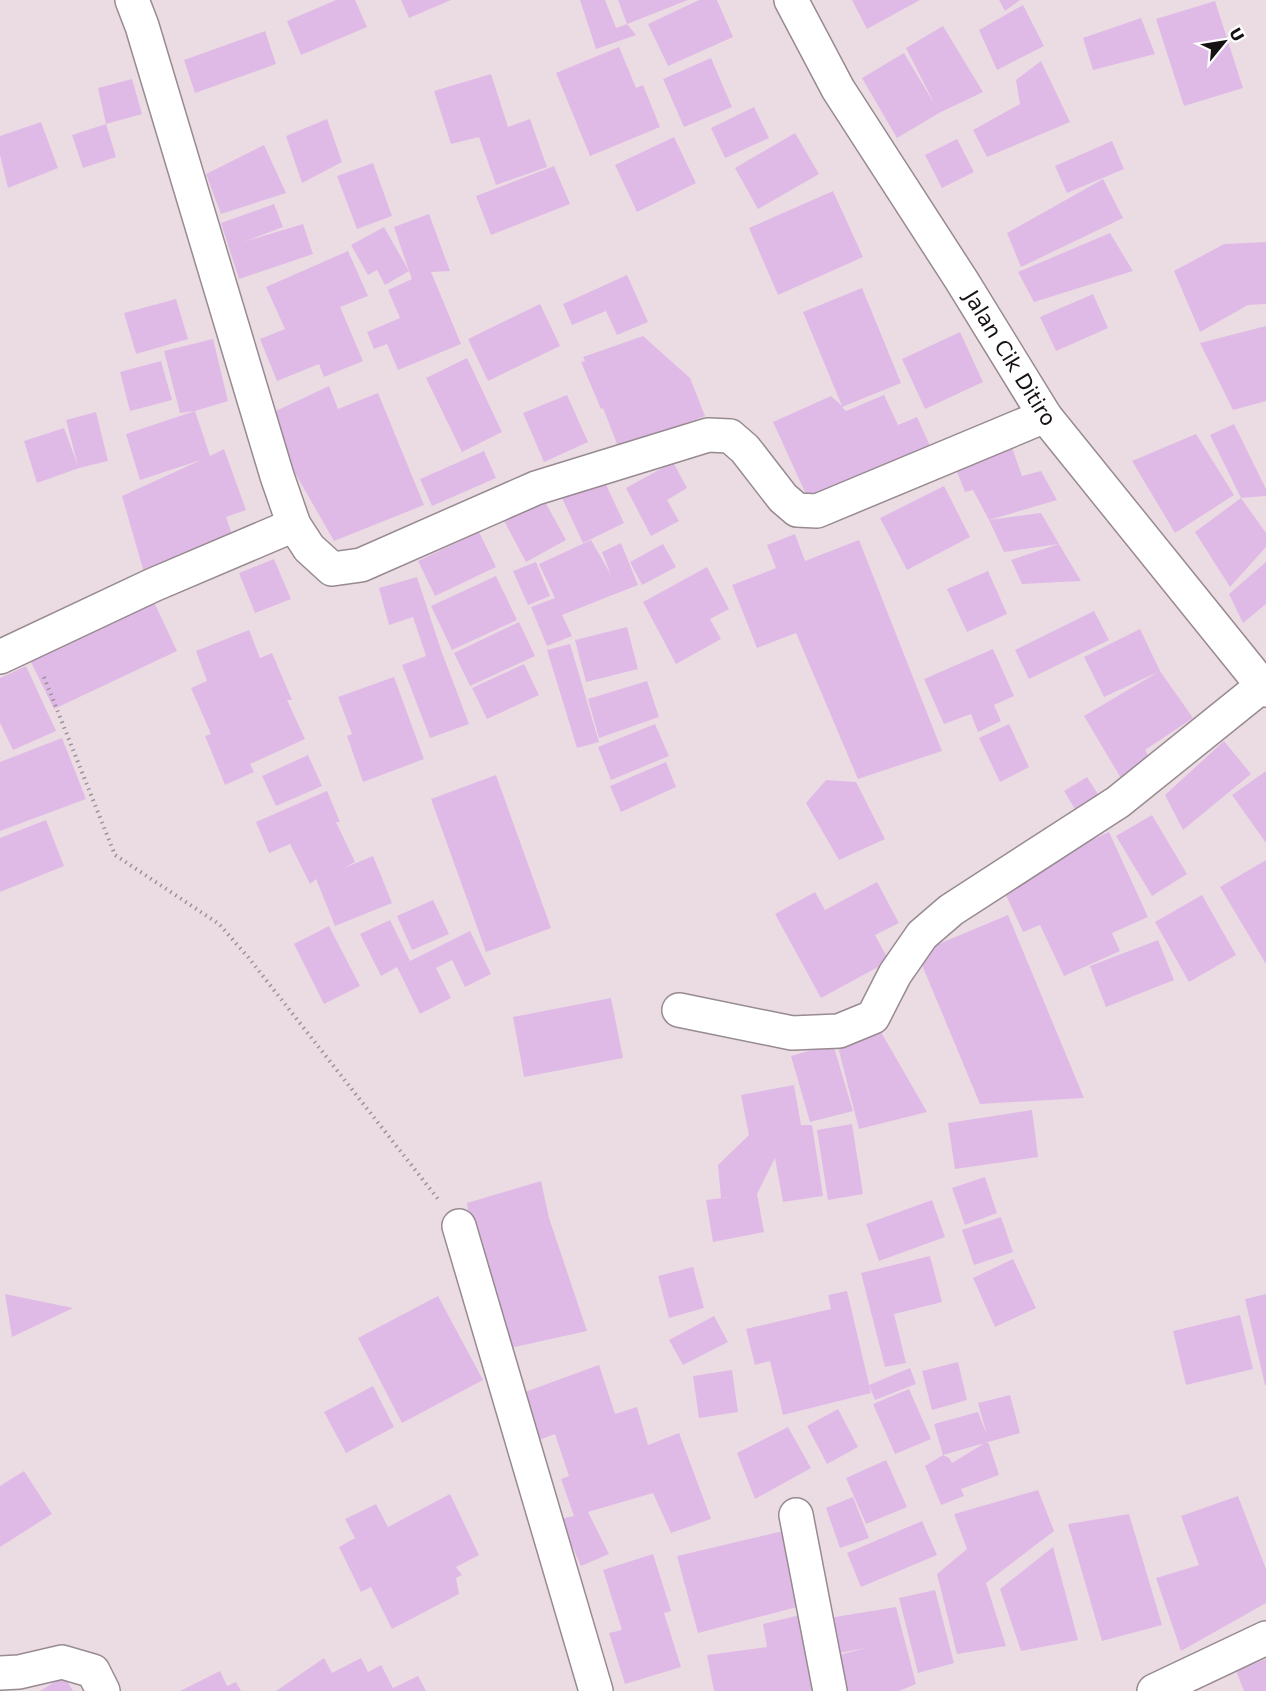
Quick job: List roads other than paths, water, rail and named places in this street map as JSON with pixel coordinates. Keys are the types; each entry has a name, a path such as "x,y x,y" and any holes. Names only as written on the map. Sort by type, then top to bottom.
{"street":[{"path":"132,0 142,26 277,476 294,525 309,548 332,569 361,565 536,488 708,435 730,436 745,448 783,498 797,510 817,511 1045,416"},
{"name":"Jalan Cik Ditiro","path":"791,0 838,89 962,281 1045,416 1264,688"},
{"path":"0,657 153,585 294,525"},
{"path":"679,1010 792,1033 839,1032 873,1017 896,974 922,935 951,910 1118,802 1264,688"},
{"path":"459,1226 596,1691"},
{"path":"796,1515 830,1691"},
{"path":"1154,1691 1266,1638"},
{"path":"0,1673 20,1672 62,1662 93,1671 103,1691"}]}
